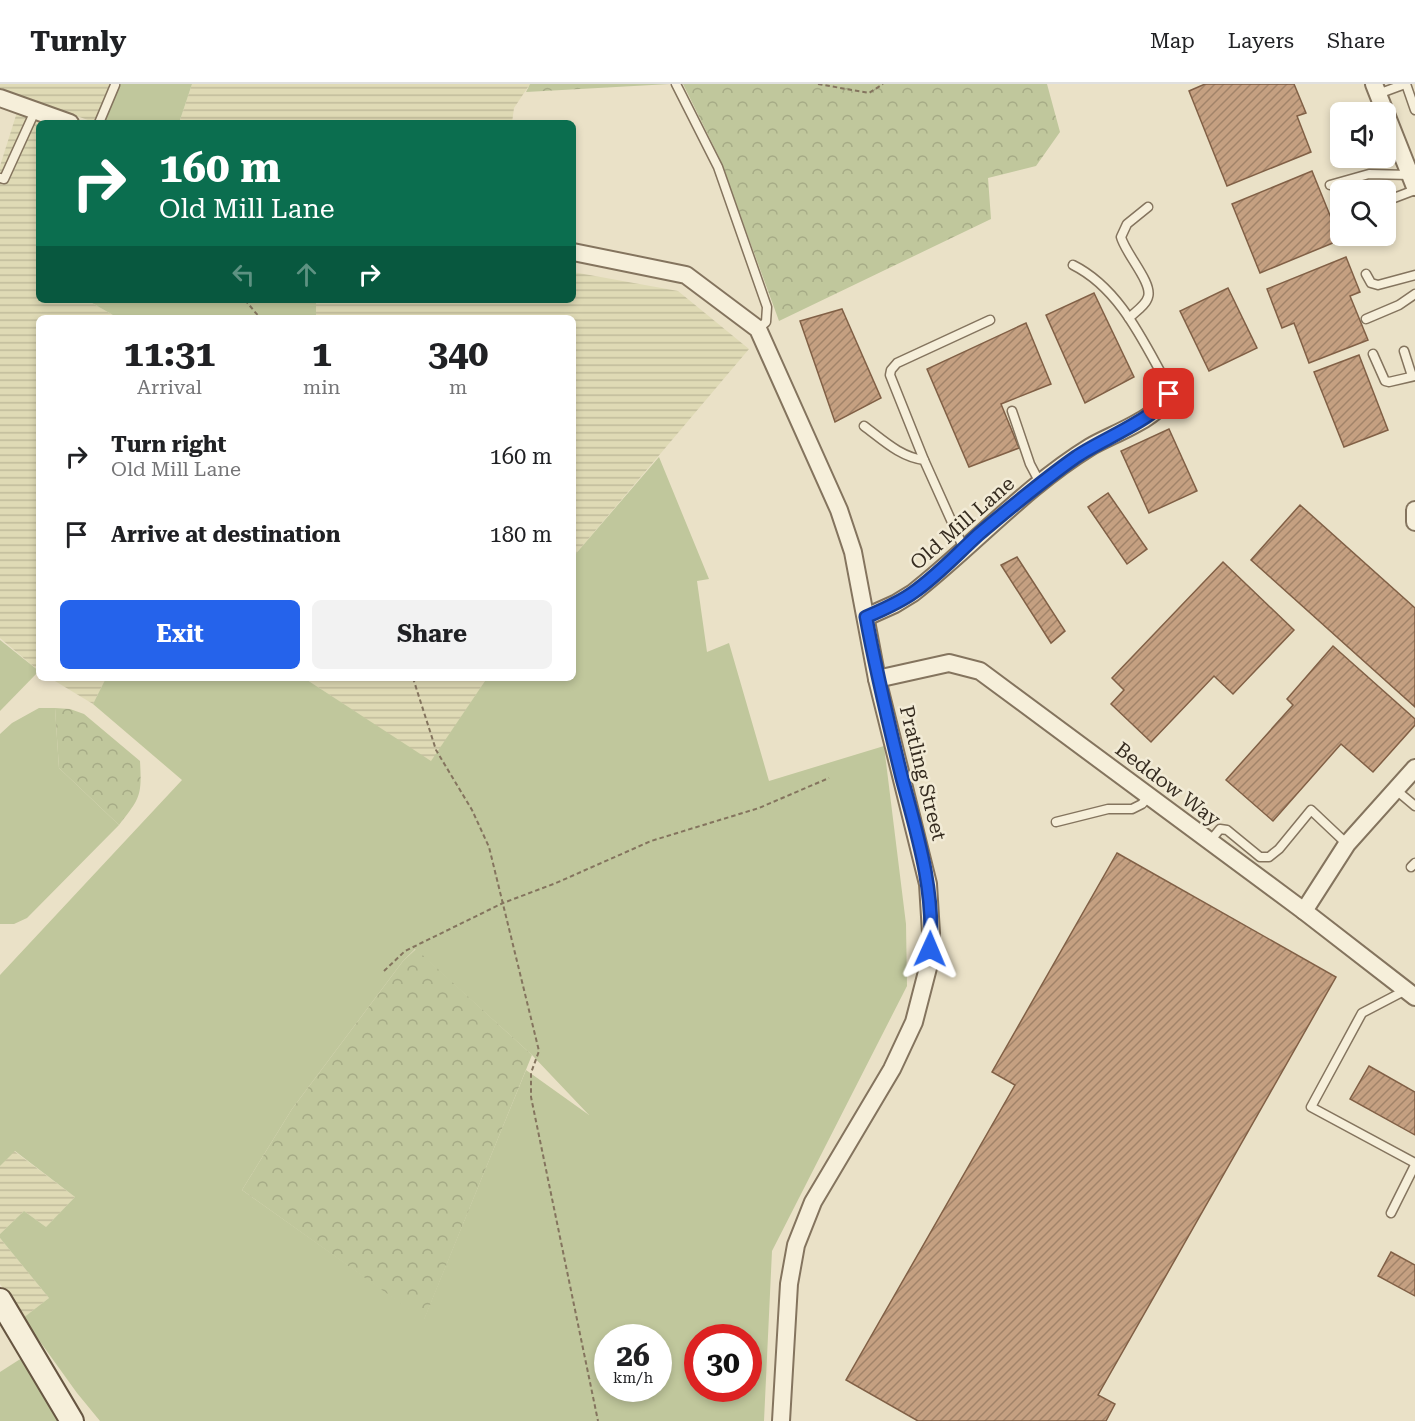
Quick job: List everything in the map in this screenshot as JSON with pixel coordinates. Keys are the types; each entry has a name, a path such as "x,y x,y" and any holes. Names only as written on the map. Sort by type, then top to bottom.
{"street":[{"path":"0,98 61,120"},
{"path":"1396,139 1413,184"},
{"name":"Pratling Street","path":"576,253 686,275 758,329 839,510 854,552 877,679 928,884 931,933 929,964 914,1022 904,1046 813,1202 796,1245 789,1284 781,1421"},
{"name":"Old Mill Lane","path":"866,617 913,593 1040,483 1090,447 1151,414 1166,402 1169,394"},
{"path":"1415,510 1415,522"},
{"name":"Beddow Way","path":"877,679 949,663 980,670 1411,993"},
{"path":"1304,911 1347,844 1415,768"},
{"path":"0,1300 72,1421"}],"lane":[{"path":"676,84 718,167 767,307 766,322 758,329"},
{"path":"1376,89 1406,84 1415,110"},
{"path":"100,120 115,85"},
{"path":"0,178 4,179 35,111"},
{"path":"1348,180 1369,174 1395,180"},
{"path":"1396,180 1413,184"},
{"path":"1396,195 1413,184"},
{"path":"1129,318 1146,302 1149,295 1148,286 1127,252 1121,237 1127,224 1148,207"},
{"path":"1073,265 1089,273 1129,318 1166,382 1169,394"},
{"path":"1366,274 1371,283 1378,285 1415,275"},
{"path":"1366,319 1399,305 1415,294"},
{"path":"964,549 924,460 890,375 897,363 990,320"},
{"path":"1372,354 1385,381 1389,382 1414,376 1404,351"},
{"path":"1012,411 1030,464 1040,483"},
{"path":"864,426 902,455 924,460"},
{"path":"1396,790 1415,806"},
{"path":"1056,822 1108,809 1132,809 1142,804 1149,796"},
{"path":"1210,841 1220,829 1227,830 1260,857 1269,857 1279,849 1311,810 1347,844"},
{"path":"1391,1214 1415,1164 1311,1107 1362,1013 1411,993"}],"path":[{"path":"818,84 869,93 883,84"},
{"path":"248,303 258,315"},
{"path":"414,681 436,750 472,810 489,848 503,903 539,1051 531,1072 531,1097 598,1421"},
{"path":"384,971 405,951 503,903 556,883 651,841 759,808 829,778"}],"shaded area":[{"path":"0,84 110,84 97,120 88,120 0,88"},
{"path":"192,84 530,84 514,108 512,120 180,120"},
{"path":"18,109 46,120 36,120 36,303 92,303 113,315 36,315 36,668 0,638 0,166"},
{"path":"576,273 678,291 749,349 576,553 576,315 316,315 316,303 576,303"},
{"path":"55,681 104,681 93,704"},
{"path":"309,681 485,681 431,762"},
{"path":"14,1151 75,1197 46,1227 24,1211 0,1234 0,1166"},
{"path":"0,1238 49,1298 23,1318 0,1284"}],"green space":[{"path":"110,84 192,84 180,120 98,120"},
{"path":"530,84 670,84 526,92"},
{"path":"683,84 1047,84 1060,132 1036,166 988,178 991,219 779,321 719,157"},
{"path":"92,303 316,303 316,315 113,315"},
{"path":"659,457 709,579 697,581 707,652 729,643 769,781 884,746 906,924 907,986 772,1251 764,1421 100,1421 23,1318 49,1298 0,1238 0,1234 24,1211 46,1227 75,1197 15,1151 0,1166 0,975 182,780 93,704 104,681 309,681 431,761 485,681 576,681 576,554","holes":["415,949 532,1055 589,1115 526,1070 424,1319 242,1190 292,1109 403,961"]},
{"path":"0,640 36,669 36,674 0,711"},
{"path":"39,708 55,708 59,768 119,825 27,918 14,924 0,924 0,734 12,723"},
{"path":"55,708 70,709 84,714 140,761 140,790 131,809 119,825 59,768"},
{"path":"416,949 532,1055 424,1320 242,1190 292,1109 403,961"},
{"path":"25,1356 64,1421 0,1421 0,1372"}],"building":[{"path":"1205,84 1294,84 1306,113 1297,116 1311,152 1227,186 1189,91"},
{"path":"1312,171 1330,215 1330,244 1260,273 1232,204"},
{"path":"1346,257 1360,292 1350,296 1368,340 1309,363 1294,323 1282,328 1267,289"},
{"path":"1228,288 1257,348 1209,371 1180,311"},
{"path":"1094,293 1134,377 1085,403 1046,315"},
{"path":"842,309 881,398 835,422 800,321"},
{"path":"1026,323 1051,384 1001,404 1019,448 969,467 927,369"},
{"path":"1359,355 1388,430 1344,447 1314,372"},
{"path":"1169,429 1197,491 1149,513 1121,451"},
{"path":"1108,493 1147,549 1127,564 1088,507"},
{"path":"1300,505 1415,608 1415,707 1251,560"},
{"path":"1017,557 1065,631 1051,643 1001,565"},
{"path":"1223,562 1294,630 1233,694 1214,676 1151,742 1111,704 1124,690 1112,678"},
{"path":"1333,646 1415,719 1415,725 1373,772 1341,744 1273,821 1226,780 1293,705 1287,699"},
{"path":"1117,853 1336,977 1098,1395 1115,1404 1106,1421 918,1421 846,1380 1015,1085 992,1072"},
{"path":"1369,1066 1415,1092 1415,1135 1350,1099"},
{"path":"1391,1252 1415,1265 1415,1296 1378,1276"}],"route":[{"path":"930,949 930,906 924,861 877,679 866,617 913,593 1040,483 1090,447 1151,414 1166,402 1169,394"}]}
